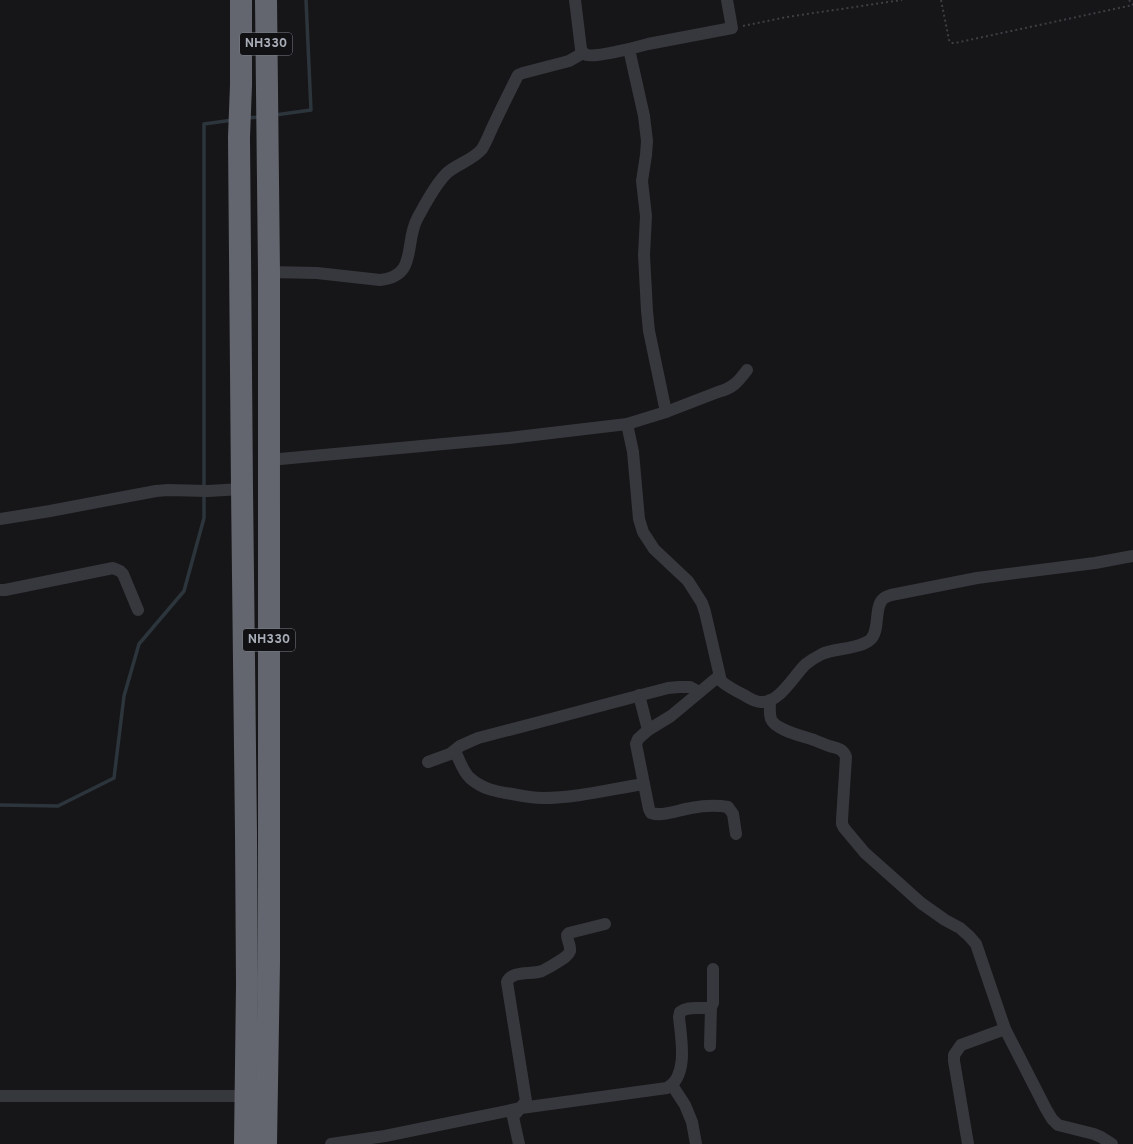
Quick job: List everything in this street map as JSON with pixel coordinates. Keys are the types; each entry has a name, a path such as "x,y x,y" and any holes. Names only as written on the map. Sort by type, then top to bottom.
{"highway":[{"name":"NH330","path":"241,0 241,85 239,136 247,985 245,1144"},
{"name":"NH330","path":"266,0 269,272 269,963 266,1144"}],"street":[{"path":"575,0 581,49 583,53 588,55 629,49 732,28 727,0"},
{"path":"629,49 644,116 647,141 642,181 646,216 644,255 646,311 666,412"},
{"path":"269,272 317,273 380,280 389,279 397,275 404,269 408,260 411,237 416,221 427,202 441,179 448,172 481,149 518,75 522,72 569,61 583,53"},
{"path":"269,460 509,438 627,424 666,412 727,389 736,384 747,370"},
{"path":"627,424 633,452 639,519 643,532 654,549 688,581 702,604 706,612 721,681 727,686 753,700 761,702 770,700 778,695 814,658 831,651 861,645 868,642 875,633 880,602 884,598 891,595 977,578 1095,563 1133,556"},
{"path":"0,519 156,491 208,491 242,489"},
{"path":"0,590 112,568 123,574 138,610"},
{"path":"719,676 671,716 648,730 638,739 636,744 649,809 651,812 660,815 692,808 728,807 733,814 736,834"},
{"path":"428,762 455,751 460,746 483,736 639,695 679,686 690,687 699,692"},
{"path":"639,695 648,730"},
{"path":"770,700 770,713 774,724 828,746 839,748 844,752 846,757 842,824 865,854 922,903 945,920 960,928 976,944 1005,1029 1052,1119 1058,1125 1101,1137 1112,1144"},
{"path":"455,751 468,776 484,787 500,792 542,798 572,796 644,784"},
{"path":"519,1144 512,1117 526,1101 507,982 508,978 514,975 536,972 547,968 564,958 569,953 570,946 567,940 567,935 569,933 605,924"},
{"path":"710,1046 711,1007 713,1002 713,969"},
{"path":"331,1144 385,1136 521,1108 667,1088 676,1080 682,1067 680,1012 688,1008 706,1009 711,1007"},
{"path":"968,1144 954,1055 961,1045 1005,1029"},
{"path":"672,1085 687,1110 692,1122 696,1144"},
{"path":"0,1096 245,1096"}],"path":[{"path":"732,28 787,17 902,0"},
{"path":"941,0 949,40 952,43 1133,6 1128,0"}],"waterway":[{"path":"275,115 311,110 306,0"},
{"path":"247,118 261,117"},
{"path":"0,805 58,806 114,778 124,696 139,644 184,591 204,518 204,124 233,120"}]}
